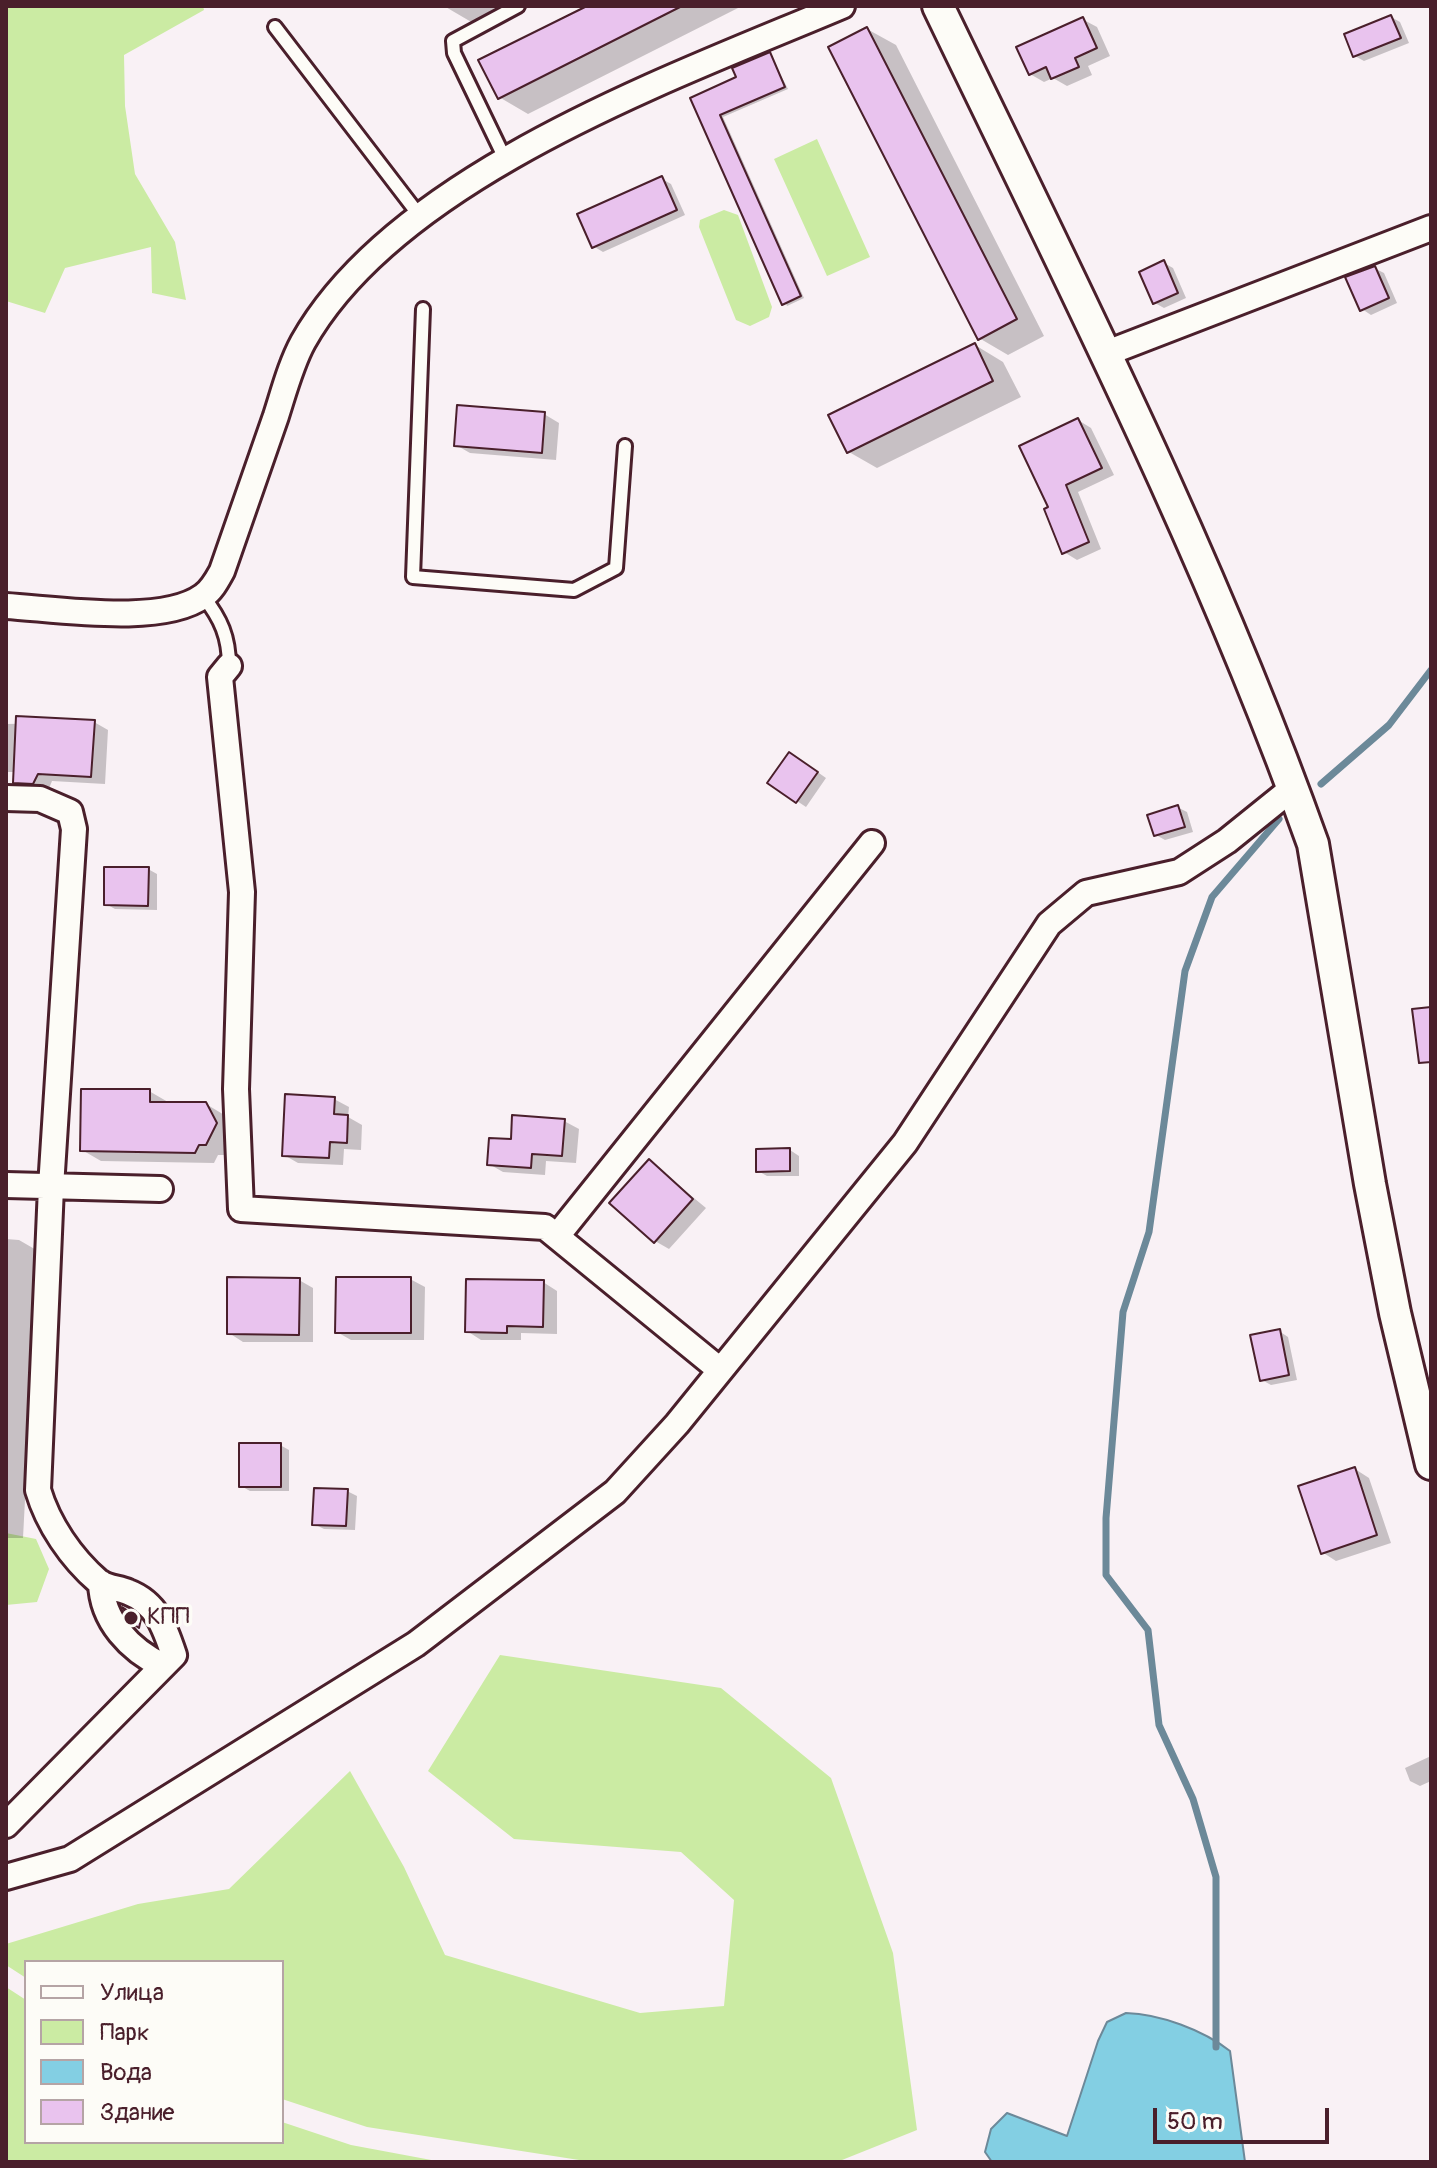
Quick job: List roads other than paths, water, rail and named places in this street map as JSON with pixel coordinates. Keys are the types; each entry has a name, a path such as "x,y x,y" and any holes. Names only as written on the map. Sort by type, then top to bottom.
{"street":[{"path":"6,606 149,614 175,609 203,596 222,571 303,342 355,273 419,215 507,163 623,100 842,6"},
{"path":"938,6 1107,353 1221,605 1294,787 1313,844 1370,1184 1395,1313 1431,1464"},
{"path":"1107,353 1431,228"},
{"path":"229,666 220,677 242,892 236,1089 241,1209 545,1227 720,1370"},
{"path":"6,1877 70,1859 416,1644 615,1492 720,1370 905,1143 1049,924 1086,893 1179,872 1227,841 1294,787"},
{"path":"6,798 54,803 70,812 74,829 51,1187 38,1490 44,1512 58,1535 101,1583 136,1595 157,1612 168,1660"},
{"path":"557,1236 872,843"},
{"path":"6,1185 160,1189"},
{"path":"101,1583 105,1607 122,1636 168,1660"},
{"path":"6,1825 168,1660"}],"lane":[{"path":"507,163 454,53 453,41 518,6"},
{"path":"275,27 419,215"},
{"path":"423,309 413,577 574,590 616,568 625,446"},
{"path":"203,596 221,618 229,643 229,666"}],"water":[{"path":"1126,2013 1181,2024 1230,2051 1245,2162 992,2162 985,2152 991,2129 1007,2113 1067,2136 1107,2022"}],"waterway":[{"path":"1321,784 1389,725 1431,670"},
{"path":"1216,2047 1216,1877 1193,1799 1159,1725 1148,1630 1106,1575 1106,1518 1123,1312 1149,1232 1185,971 1212,897 1279,819"}],"place":[{"name":"КПП","path":"131,1618"}]}
